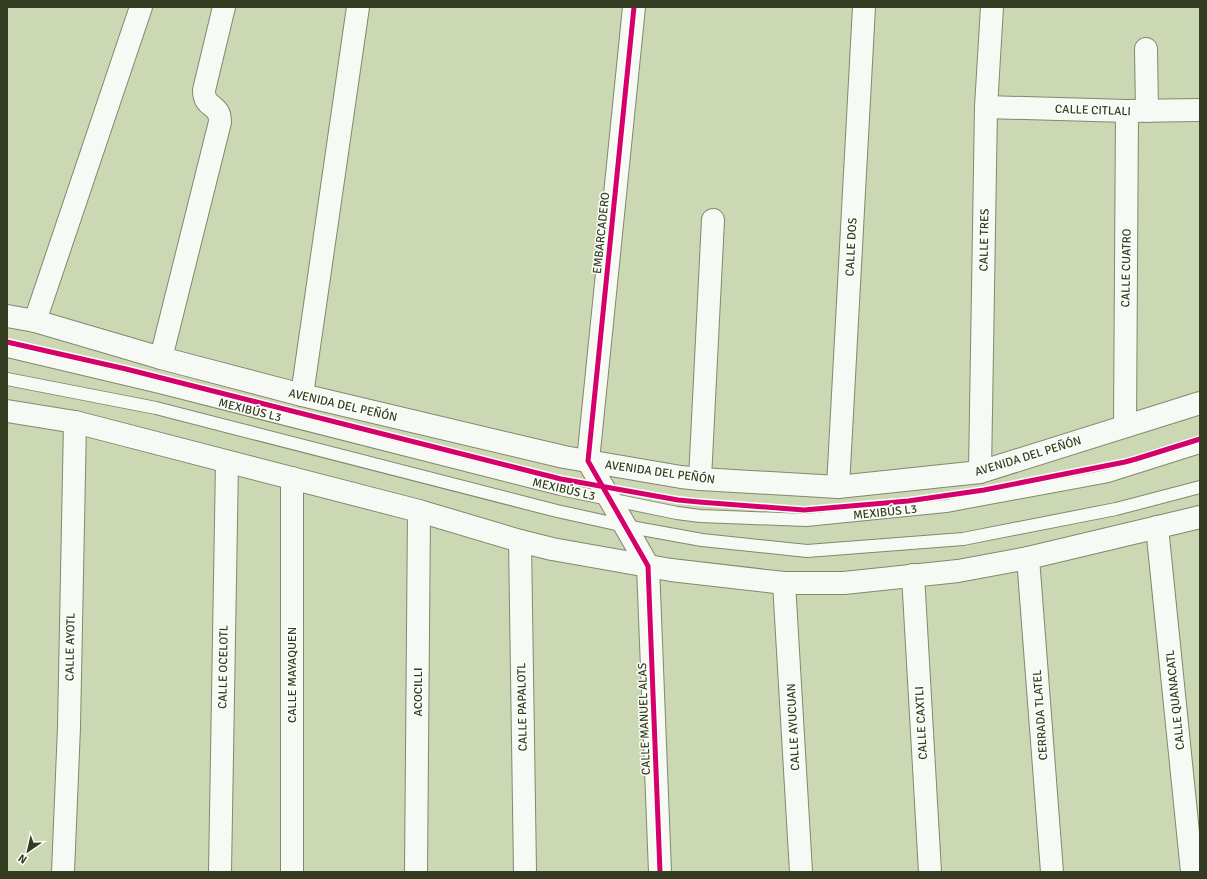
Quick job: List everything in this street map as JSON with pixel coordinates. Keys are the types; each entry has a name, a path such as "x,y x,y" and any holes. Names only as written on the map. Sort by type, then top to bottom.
{"street":[{"path":"35,321 141,7"},
{"path":"161,358 220,122 220,115 217,109 208,103 204,97 204,90 224,7"},
{"path":"302,395 358,7"},
{"name":"EMBARCADERO","path":"588,461 634,7"},
{"name":"CALLE DOS","path":"838,487 864,7"},
{"name":"CALLE TRES","path":"980,472 986,106 992,7"},
{"name":"CALLE CUATRO","path":"1125,426 1137,111 1146,49"},
{"name":"CALLE CITLALI","path":"986,106 1137,111 1200,110"},
{"path":"700,479 713,220"},
{"name":"AVENIDA DEL PEÑÓN","path":"7,316 35,321 161,358 302,395 588,461 700,479 838,487 980,472 1200,403"},
{"path":"7,411 75,422 419,511 552,549 671,570 784,583 844,583 958,571 1028,558 1200,517"},
{"name":"CALLE AYOTL","path":"63,872 69,727 75,422"},
{"path":"588,461 648,566"},
{"name":"CALLE OCELOTL","path":"220,872 227,462"},
{"name":"CALLE MAYAQUEN","path":"292,478 292,872"},
{"name":"ACOCILLI","path":"416,872 419,511"},
{"name":"CALLE QUANACATL","path":"1157,527 1192,872"},
{"name":"CALLE PAPALOTL","path":"520,541 525,872"},
{"name":"CERRADA TLATEL","path":"1028,558 1052,872"},
{"name":"CALLE MANUEL ALAS","path":"648,566 660,872"},
{"name":"CALLE CAXTLI","path":"912,575 930,872"},
{"name":"CALLE AYUCUAN","path":"784,583 801,872"}],"lane":[{"name":"MEXIBÚS L3","path":"7,351 159,387 560,489 700,516 806,520 946,506 1108,476 1200,447"},
{"name":"MEXIBÚS L3","path":"7,379 156,408 557,511 625,526 702,540 807,550 963,539 1116,509 1200,487"}],"cycle path":[{"path":"634,7 588,461 648,566 660,872"},
{"path":"7,342 126,369 561,479 678,500 699,502 804,510 908,501 984,490 1125,462 1200,439"}]}
